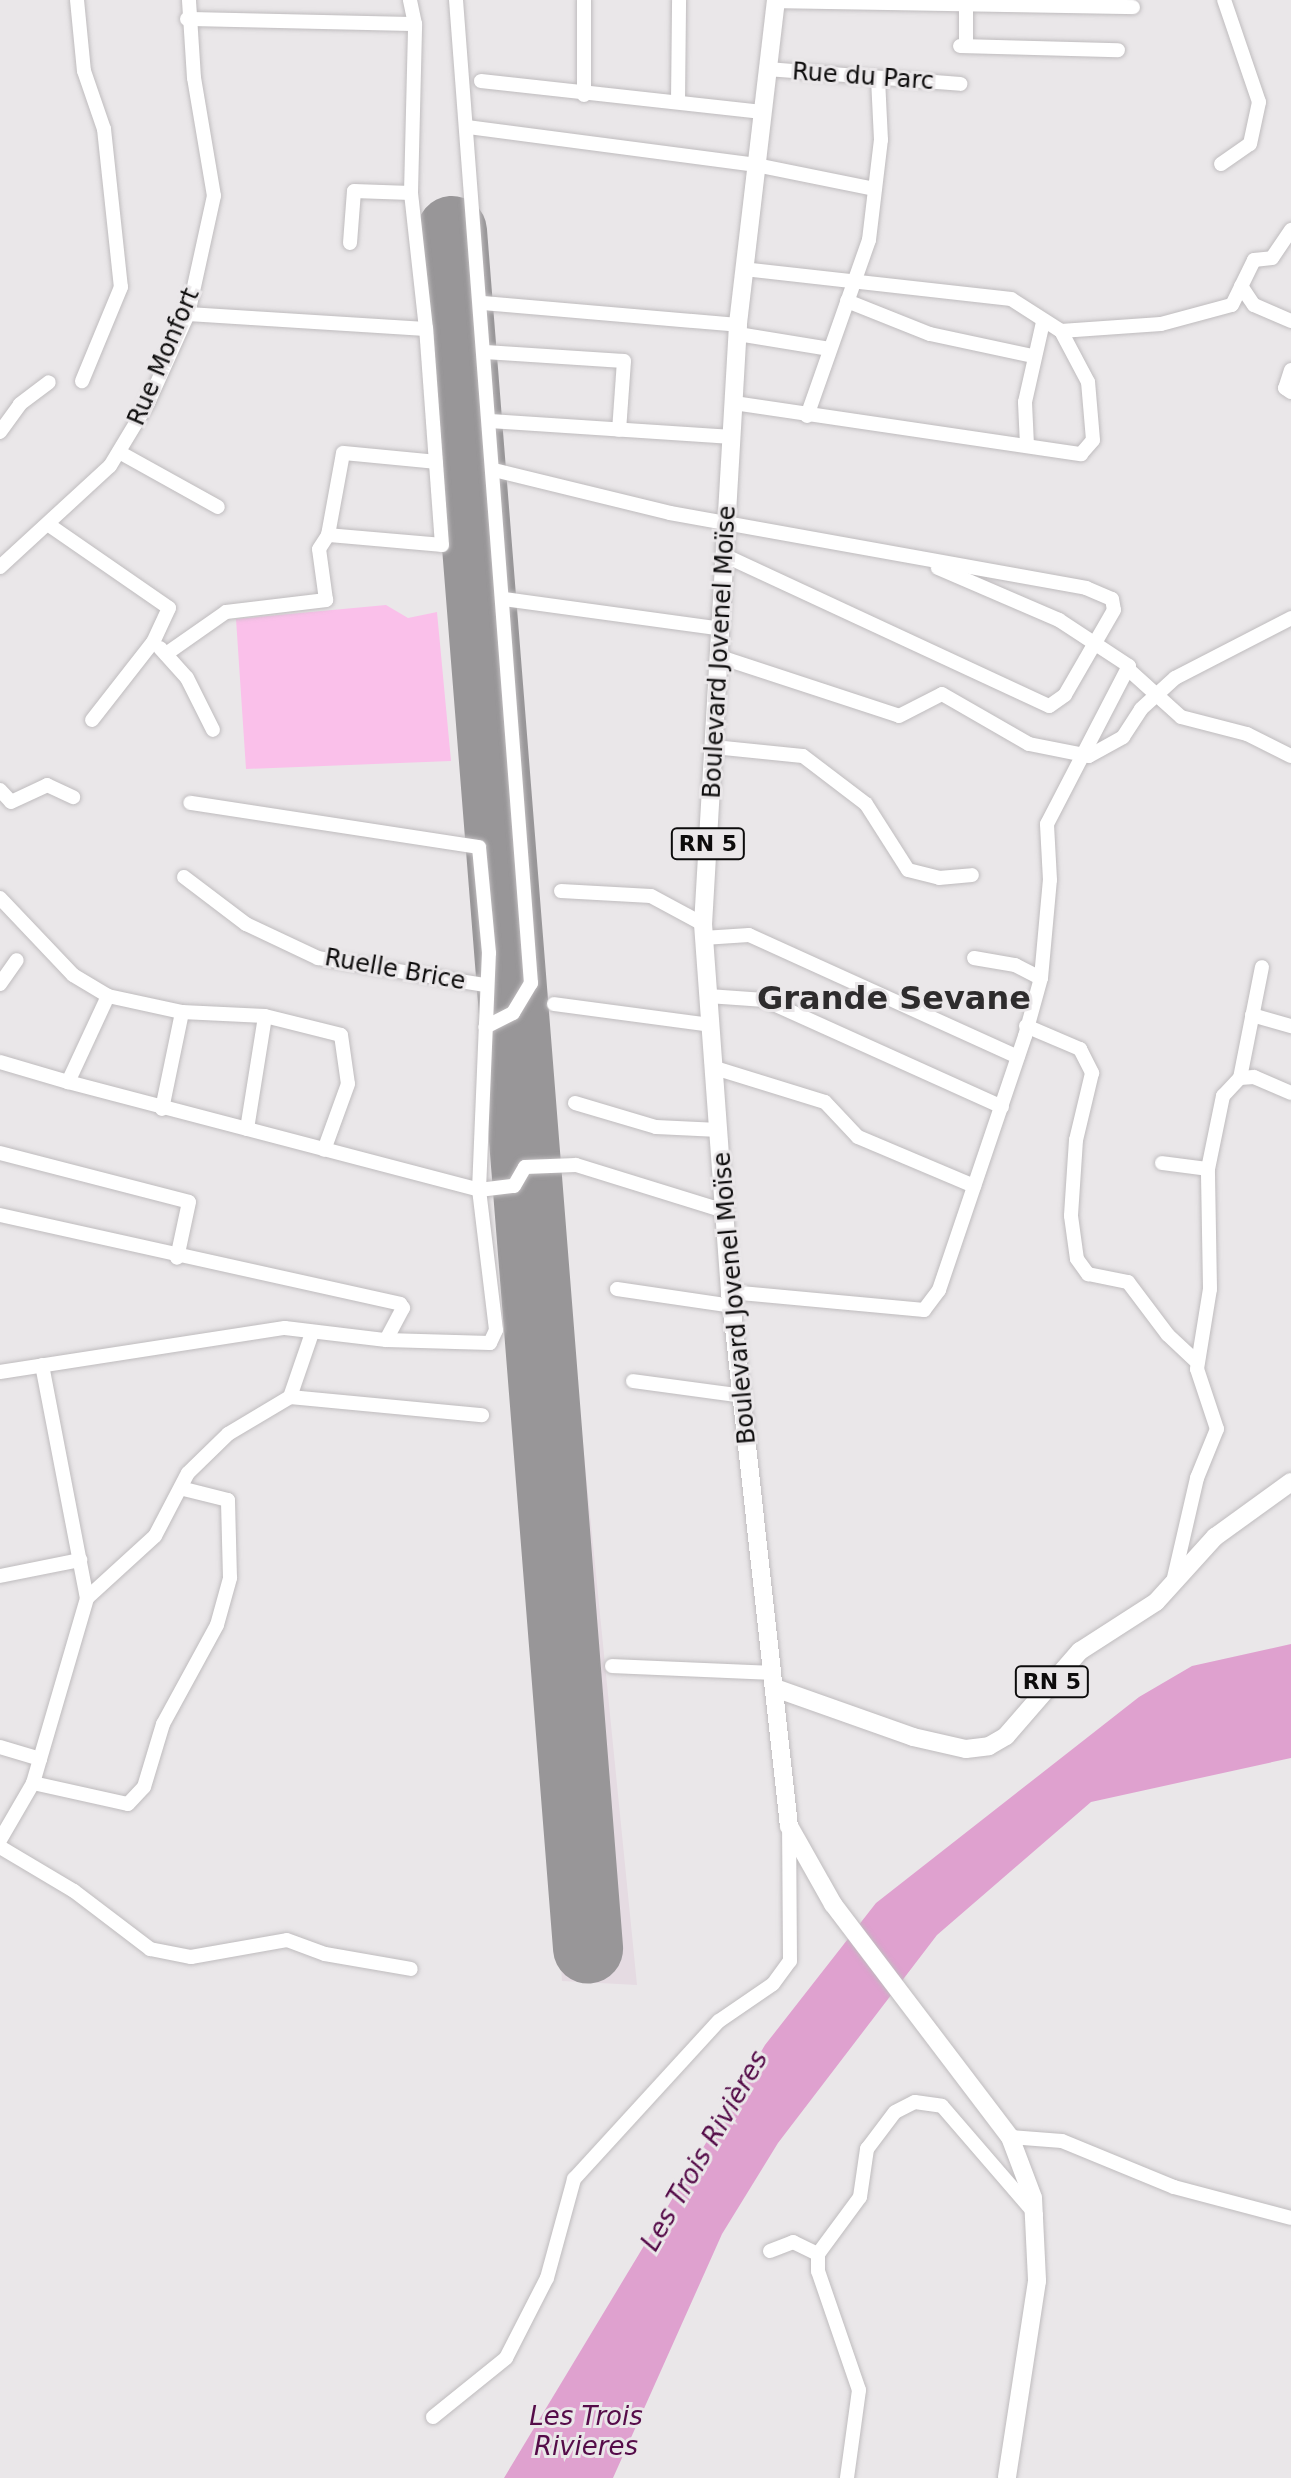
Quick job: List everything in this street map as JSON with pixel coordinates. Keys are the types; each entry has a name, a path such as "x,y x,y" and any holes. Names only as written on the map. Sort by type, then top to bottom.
{"main road":[{"name":"Boulevard Jovenel Moïse","path":"776,0 738,330 703,931 731,1299 789,1826"},
{"name":"RN 5","path":"774,1680 913,1737 966,1749 989,1746 1006,1736 1080,1651 1171,1586 1215,1537 1291,1482"},
{"path":"789,1826 833,1904 1010,2137 1036,2215 1037,2281 1007,2478"}],"street":[{"path":"77,0 84,71 104,129 121,287 82,381"},
{"name":"Rue Monfort","path":"0,567 49,525 119,452 188,314 214,196 187,19 189,0"},
{"path":"328,535 442,545 426,329 411,193 415,24 410,0"},
{"path":"456,0 483,303 531,983 513,1013 485,1027"},
{"path":"584,0 584,95"},
{"path":"678,102 679,0"},
{"path":"776,0 1133,7"},
{"path":"1221,164 1250,144 1259,102 1224,0"},
{"path":"966,3 963,46 1118,50"},
{"path":"187,19 415,24"},
{"name":"Rue du Parc","path":"767,69 960,84"},
{"path":"807,416 869,240 875,189 878,78"},
{"path":"481,81 584,95 762,112"},
{"path":"468,127 756,165 875,189"},
{"path":"350,243 354,191 411,193"},
{"path":"745,269 855,278 1011,299 1061,331 1161,324 1232,305 1254,260 1272,258 1291,230"},
{"path":"1241,286 1254,305 1291,321"},
{"path":"847,301 930,334 1033,356"},
{"path":"483,303 738,330 830,349"},
{"path":"188,314 426,329"},
{"path":"1027,445 1025,402 1043,322"},
{"path":"734,403 1081,454 1093,440 1088,382 1061,331"},
{"path":"485,352 624,361 619,430"},
{"path":"1291,370 1285,388 1291,392"},
{"path":"0,432 20,404 49,382"},
{"path":"490,421 732,437"},
{"path":"119,452 218,507"},
{"path":"166,654 226,612 326,600 319,549 328,535 343,453 436,462"},
{"path":"494,470 728,523 921,561 1014,572 1105,594 1114,610 1060,701 1043,705 726,556"},
{"path":"49,525 169,608 153,642 92,720"},
{"path":"921,561 1025,603 1097,643 1157,692 1181,717 1247,734 1291,756"},
{"path":"504,599 722,629"},
{"path":"720,657 899,716 942,694 1006,734 1077,755 1098,752 1123,737 1157,692 1291,618"},
{"path":"153,642 166,654 213,730"},
{"path":"617,1289 924,1310 939,1290 1002,1107 1041,978 1050,880 1043,837 1077,755 1129,670"},
{"path":"714,747 803,756 866,804 908,870 939,878 972,875"},
{"path":"0,790 11,802 47,785 73,797"},
{"path":"0,1372 285,1328 386,1340 490,1343 495,1338 479,1190 485,985 489,953 479,847 190,803"},
{"name":"Ruelle Brice","path":"184,877 246,924 318,958 485,985"},
{"path":"561,891 651,896 703,931 749,935 1018,1057"},
{"path":"0,898 73,975 108,996 182,1012 265,1016 341,1035 348,1084 324,1150"},
{"path":"974,958 1015,965 1041,978"},
{"path":"0,984 17,960"},
{"path":"1171,1586 1197,1478 1217,1429 1197,1362 1210,1289 1208,1169 1223,1096 1240,1078 1262,967"},
{"path":"68,1082 108,996"},
{"path":"708,996 765,1000 1002,1107"},
{"path":"554,1004 711,1025"},
{"path":"162,1109 182,1012"},
{"path":"1252,1015 1291,1026"},
{"path":"247,1129 265,1016"},
{"path":"1026,1026 1080,1049 1092,1073 1076,1140 1071,1216 1077,1259 1088,1274 1128,1282 1174,1342 1197,1362"},
{"path":"0,1062 162,1109 479,1190 514,1186 525,1167 576,1165 725,1211"},
{"path":"715,1068 825,1102 858,1137 974,1186"},
{"path":"1240,1078 1269,1081 1291,1093"},
{"path":"575,1103 656,1127 719,1130"},
{"path":"0,1153 189,1202 177,1258"},
{"path":"1162,1163 1208,1169"},
{"path":"0,1215 177,1258 400,1304 403,1308 386,1340"},
{"path":"290,1397 312,1333"},
{"path":"0,1840 33,1783 87,1598 42,1365"},
{"path":"633,1381 744,1396"},
{"path":"87,1598 155,1536 180,1488 228,1434 290,1397 482,1415"},
{"path":"33,1783 128,1804 144,1787 163,1724 217,1625 230,1578 228,1500 180,1488"},
{"path":"0,1576 80,1560"},
{"path":"612,1666 774,1680"},
{"path":"0,1747 40,1759"},
{"path":"433,2417 506,2358 547,2278 574,2179 719,2021 773,1984 790,1961 789,1826"},
{"path":"0,1847 74,1891 150,1949 191,1957 287,1940 411,1969"},
{"path":"847,2478 859,2390 818,2271 818,2254 860,2197 867,2149 895,2112 915,2102 942,2106 1036,2215"},
{"path":"1010,2137 1062,2141 1174,2187 1291,2218"},
{"path":"770,2251 793,2242 818,2254"}],"shaded area":[{"path":"424,224 482,226 548,1093 637,1985 562,1981 504,1140"},
{"path":"386,605 408,618 437,612 451,761 246,769 236,619"}],"water":[{"name":"Les Trois Rivieres","path":"1291,1644 1291,1758 1091,1802 937,1935 778,2143 722,2234 613,2478 504,2478 765,2045 876,1903 1139,1697 1192,1666"}],"runway":[{"path":"452,231 588,1949"}],"district":[{"name":"Grande Sevane","path":"894,998"}],"water label":[{"name":"Les Trois Rivières","path":"705,2151"}]}
